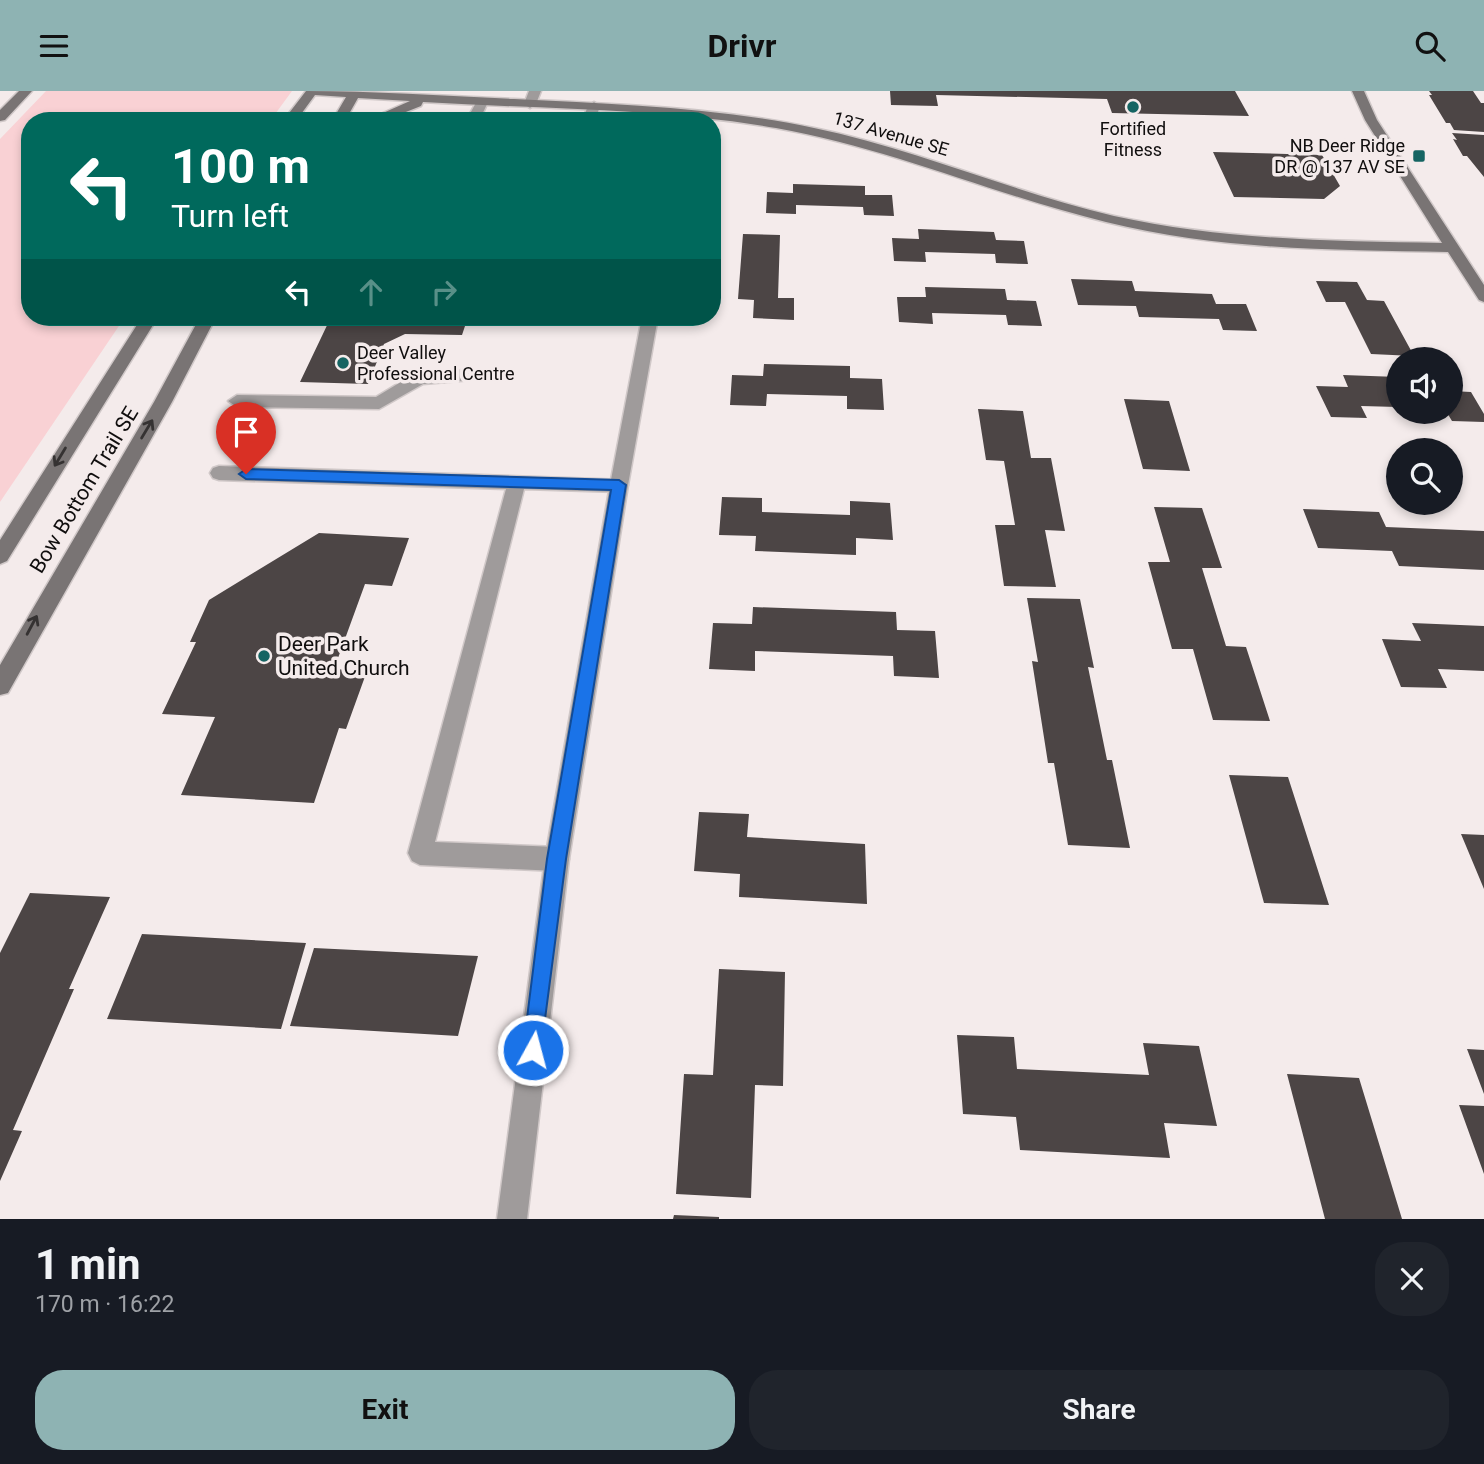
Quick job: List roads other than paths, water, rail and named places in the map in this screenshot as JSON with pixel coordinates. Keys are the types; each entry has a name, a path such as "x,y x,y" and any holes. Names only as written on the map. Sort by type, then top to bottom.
{"street":[{"path":"0,117 26,91"},
{"path":"296,112 312,91"},
{"name":"137 Avenue SE","path":"312,91 482,102 533,97 644,112"},
{"path":"1358,91 1371,120 1484,297"},
{"path":"343,112 355,92"},
{"path":"395,112 429,99"},
{"path":"477,112 482,102"},
{"path":"592,112 594,106"},
{"name":"137 Avenue SE","path":"721,121 817,132 889,151 1048,202 1150,228 1251,242 1452,248"},
{"name":"Bow Bottom Trail SE","path":"0,556 144,326"},
{"name":"Bow Bottom Trail SE","path":"0,686 41,607 165,399 202,326"},
{"path":"512,1219 556,859 648,326"},
{"path":"237,401 379,403 420,378 465,376"},
{"path":"219,473 619,485"},
{"path":"517,482 420,853 556,859"}],"place":[{"name":"Fortified Fitness","path":"1133,107"},
{"name":"NB Deer Ridge DR @ 137 AV SE","path":"1419,156"},
{"name":"Deer Valley Professional Centre","path":"343,363"},
{"name":"Deer Park United Church","path":"264,656"}]}
